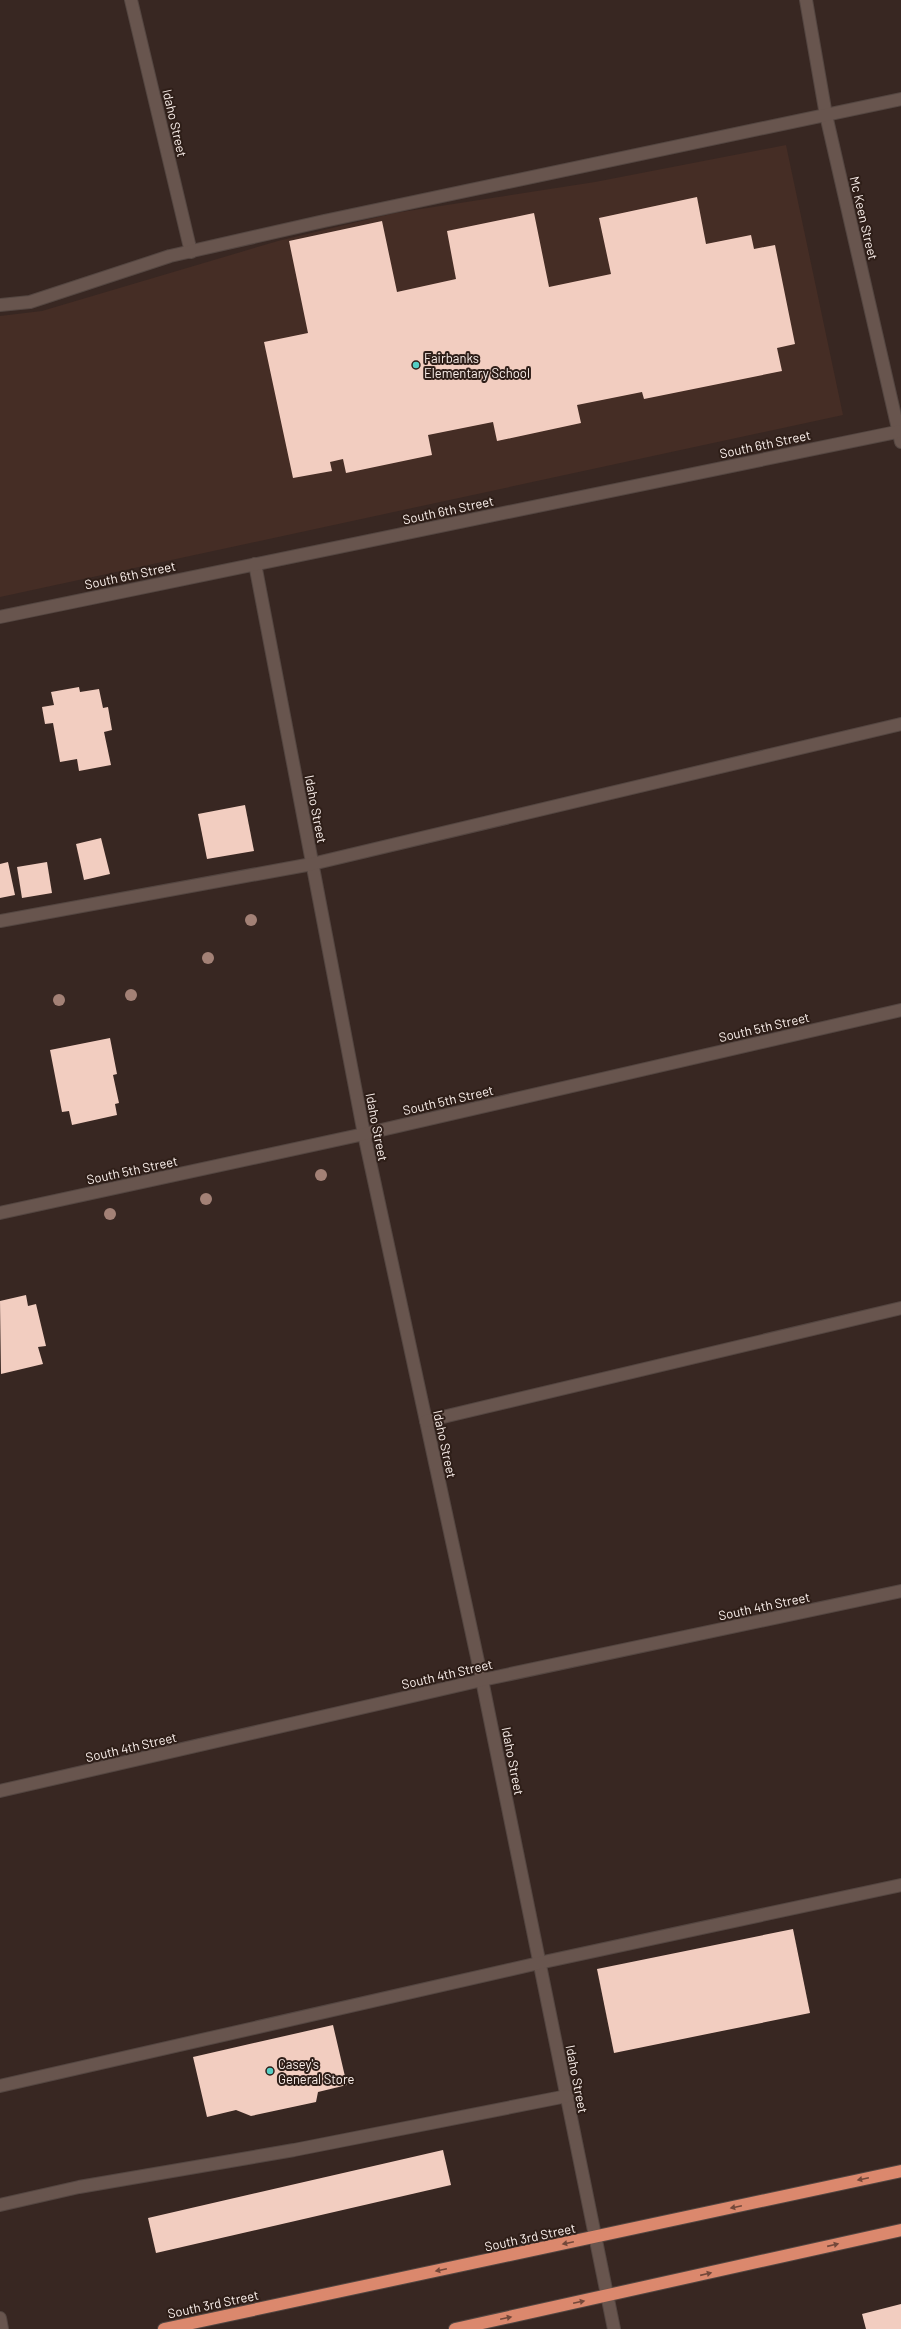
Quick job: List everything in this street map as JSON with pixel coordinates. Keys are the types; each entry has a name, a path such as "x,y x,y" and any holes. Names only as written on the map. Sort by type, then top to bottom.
{"highway":[{"name":"South 3rd Street","path":"164,2329 595,2238 901,2171"},
{"path":"454,2329 901,2230"}],"street":[{"name":"Idaho Street","path":"131,0 191,252"},
{"name":"Mc Keen Street","path":"806,0 826,115 900,435"},
{"path":"0,305 30,302 170,256 324,221 901,99"},
{"name":"South 6th Street","path":"0,616 900,435"},
{"name":"Idaho Street","path":"255,564 364,1134 482,1680 614,2329"},
{"path":"0,921 312,864 901,724"},
{"name":"South 5th Street","path":"0,1213 364,1134 901,1010"},
{"path":"426,1421 901,1308"},
{"name":"South 4th Street","path":"0,1791 482,1680 901,1591"},
{"path":"0,2086 540,1963 901,1885"},
{"path":"0,2205 79,2187 294,2150 567,2096"},
{"path":"0,2318 2,2329"}],"shaded area":[{"name":"Fairbanks Elementary School","path":"786,145 843,415 0,597 0,316 42,311 278,241 395,213 595,182"}],"building":[{"path":"697,197 706,244 751,235 754,249 775,245 795,344 777,348 782,371 644,399 642,392 577,405 581,423 497,441 493,422 428,435 432,455 346,473 343,459 330,462 332,471 293,478 264,342 308,333 289,241 382,221 397,292 456,279 447,231 534,213 549,287 611,274 599,218"},
{"path":"79,687 80,692 99,689 103,708 108,707 112,730 104,732 111,765 79,771 77,759 60,762 53,723 45,724 42,707 54,705 51,692"},
{"path":"245,805 254,851 207,859 198,814"},
{"path":"101,838 110,874 84,880 76,844"},
{"path":"8,862 15,895 0,898 0,864"},
{"path":"47,862 52,893 22,898 17,867"},
{"path":"110,1038 117,1074 113,1075 119,1103 115,1104 117,1115 72,1125 69,1111 62,1112 50,1050"},
{"path":"26,1295 28,1306 36,1304 46,1346 38,1347 43,1364 1,1374 0,1301"},
{"path":"793,1929 810,2013 614,2053 597,1969"},
{"name":"Casey's General Store","path":"333,2025 347,2085 318,2092 316,2102 251,2116 236,2110 207,2117 193,2057"},
{"path":"443,2150 451,2185 156,2253 148,2218"},
{"path":"901,2304 901,2329 866,2329 862,2314"}],"place":[{"name":"Fairbanks Elementary School","path":"416,365"},
{"name":"Casey's General Store","path":"270,2071"}]}
